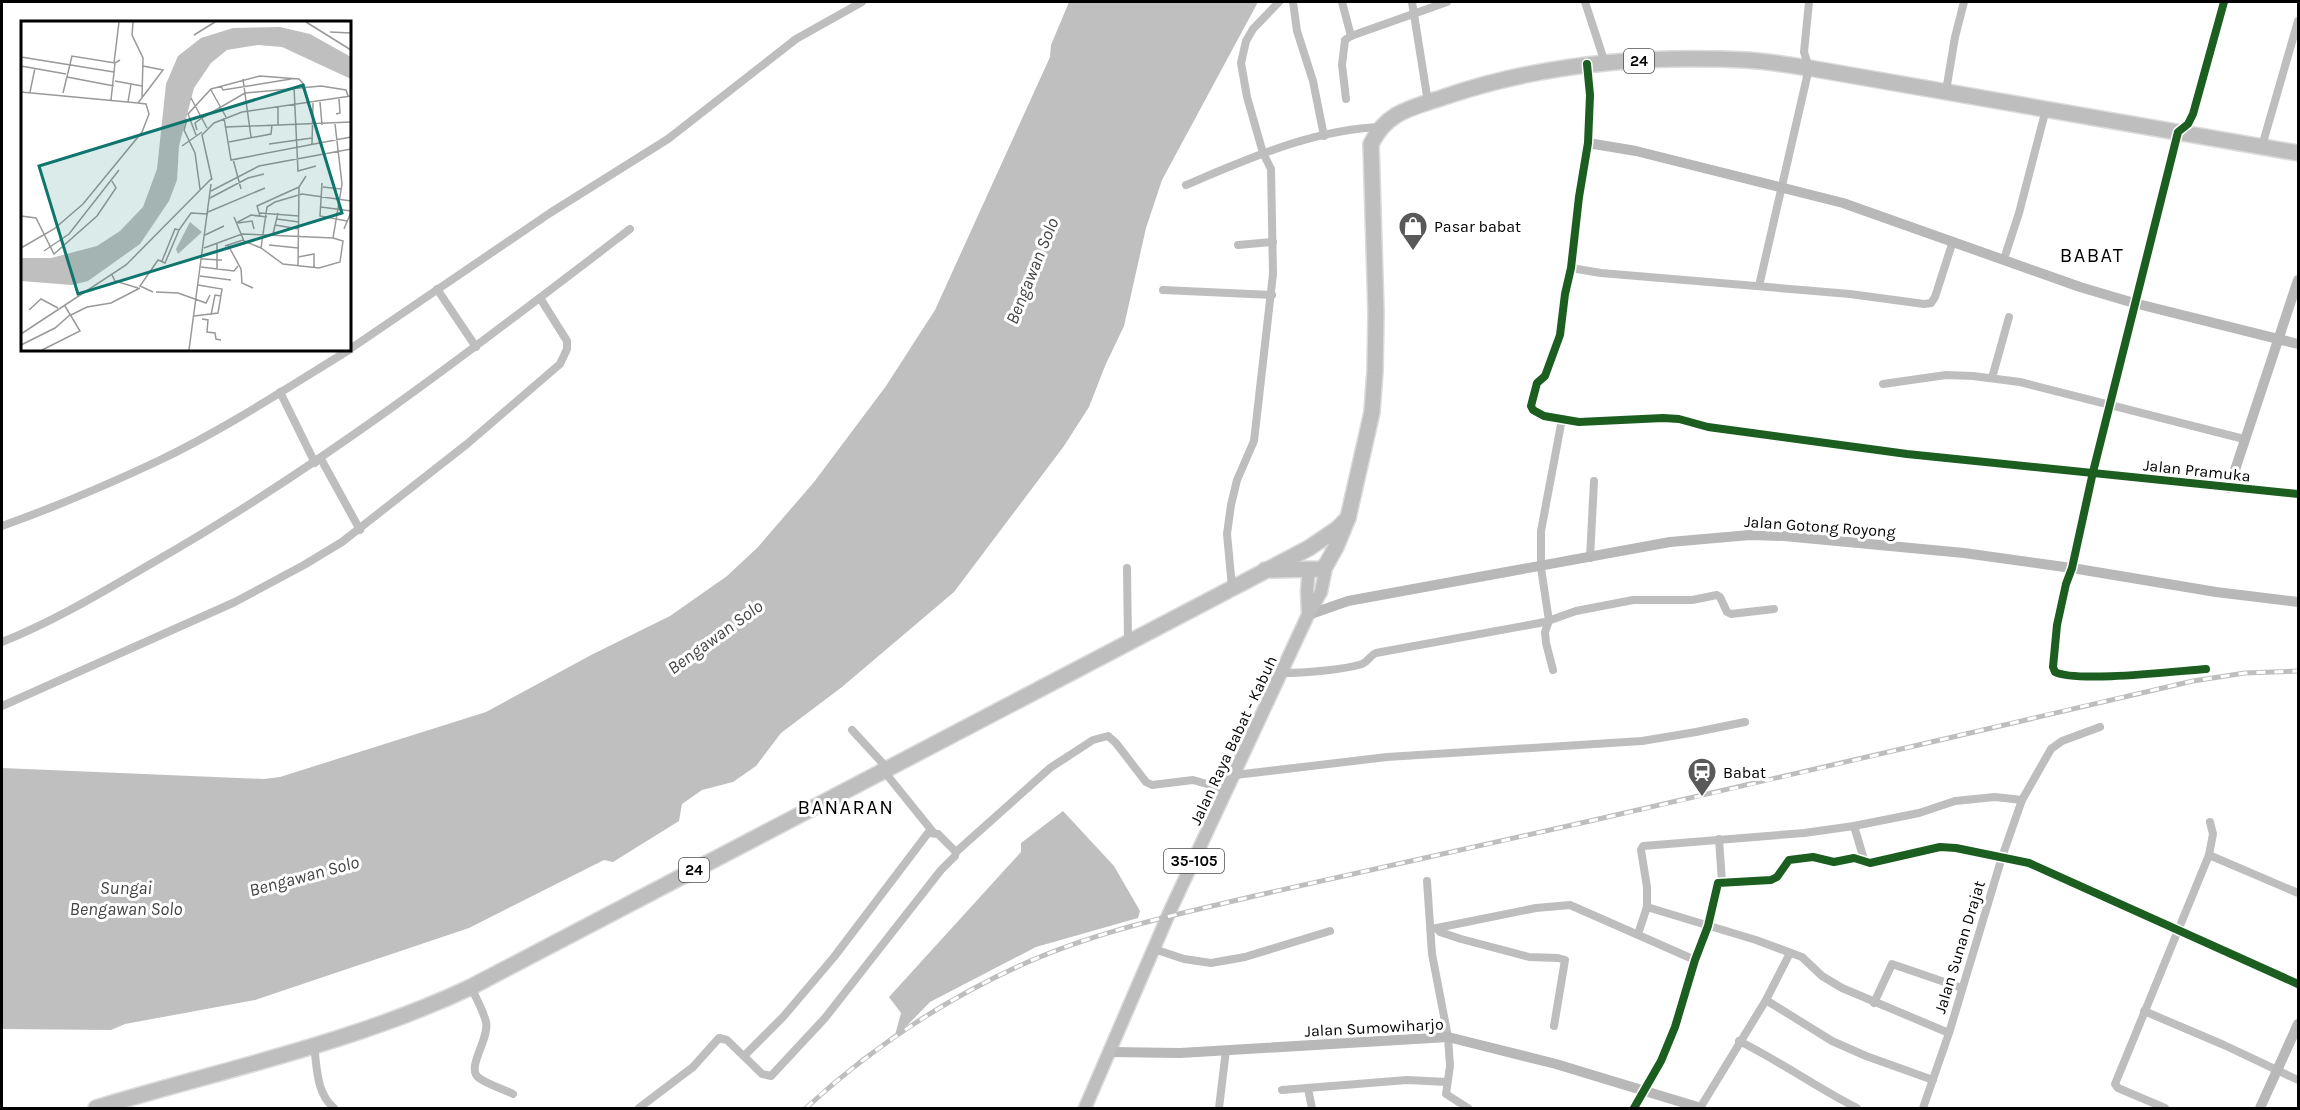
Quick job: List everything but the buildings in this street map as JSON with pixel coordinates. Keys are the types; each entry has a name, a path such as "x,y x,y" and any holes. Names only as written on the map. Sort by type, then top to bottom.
{"highway":[{"name":"24","path":"1265,570 1321,569 1342,535 1348,518 1372,412 1376,371 1371,144 1395,114 1496,82 1587,64 1667,60 1747,60 1946,91 2298,153"},
{"name":"24","path":"96,1108 314,1045 422,1008 471,987 1309,548 1337,529 1348,518"},
{"path":"1309,569 1303,558 1309,548 1316,546 1323,548 1327,554 1327,562"}],"main road":[{"name":"35-105","path":"1308,615 1321,592 1327,562"},
{"name":"35-105","path":"1308,615 1309,569"},
{"name":"Jalan Raya Babat - Kabuh","path":"1085,1108 1188,873 1308,615"}],"street":[{"path":"351,348 550,213 668,139 796,39 862,2"},
{"path":"1232,587 1227,534 1237,480 1254,441 1272,295 1273,242 1271,169 1263,153 1247,97 1241,63 1246,41 1252,29 1279,2"},
{"path":"1293,2 1297,32 1313,81 1324,136"},
{"path":"1342,2 1350,36"},
{"path":"1412,2 1428,102"},
{"path":"1346,99 1342,65 1344,45 1350,36 1413,12 1447,2"},
{"path":"1585,2 1605,63"},
{"path":"1759,286 1809,68 1804,51 1809,2"},
{"path":"1946,91 1955,37 1964,2"},
{"path":"2206,669 2072,676 2055,672 2053,667 2057,625 2066,584 2072,568 2134,303 2178,132 2188,124 2193,114 2224,2"},
{"path":"2262,146 2298,21"},
{"path":"1587,64 1590,94 1588,143 1583,166 1572,268 1601,273 1850,294 1924,304 1930,303 1935,297 1953,241"},
{"path":"2004,259 2019,213 2046,109"},
{"path":"1186,185 1263,153 1342,130 1382,128"},
{"path":"1588,143 1636,151 1843,203 2080,287 2134,303 2298,344"},
{"path":"2,642 70,611 213,528 318,461 476,347 630,229"},
{"path":"1238,245 1273,242"},
{"name":"Jalan Pramuka","path":"1572,268 1565,294 1560,335 1545,376 1537,383 1531,405 1533,410 1544,416 1578,422 1679,419 1708,427 1907,454 2298,494"},
{"path":"2229,488 2298,280"},
{"path":"437,290 476,347"},
{"path":"1163,290 1272,295"},
{"path":"2,706 235,602 304,565 360,530 467,444 561,364 567,349 567,341 540,297"},
{"path":"1992,378 2009,317"},
{"path":"2,526 76,499 161,460 280,393 346,351"},
{"path":"1883,384 1946,375 2020,382 2110,403 2244,439"},
{"path":"280,393 360,530"},
{"path":"1553,670 1545,632 1549,621 1541,568 1541,531 1563,419"},
{"path":"1590,558 1594,481"},
{"name":"Jalan Gotong Royong","path":"1308,615 1348,601 1541,568 1670,542 1736,535 1768,535 1964,553 2072,568 2183,588 2298,602"},
{"path":"1127,568 1128,642"},
{"path":"1282,673 1355,666 1366,662 1376,653 1549,621 1576,611 1633,600 1692,600 1708,595 1720,597 1727,612 1731,614 1774,609"},
{"path":"1235,775 1387,757 1642,741 1745,722"},
{"name":"Jalan Sunan Drajat","path":"1923,1108 1949,1033 2002,857 2022,800 2051,749 2062,741 2100,727"},
{"path":"852,730 933,832 942,837 956,852"},
{"path":"639,1108 693,1067 719,1038 727,1040 745,1055 762,1074 771,1076 825,1018 956,852 1050,768 1093,740 1108,736 1146,782 1152,786 1180,780 1193,780 1228,790"},
{"path":"1638,934 1647,907 1647,887 1641,850 1643,846 1804,833 1854,826 1919,813 1955,801 1995,797 2022,800"},
{"path":"2165,1108 2118,1088 2115,1084 2209,855 2213,834 2210,822"},
{"path":"1854,826 1865,863"},
{"path":"745,1055 783,1017 834,957 927,835 933,832"},
{"path":"1719,839 1722,882"},
{"path":"1634,1108 1667,1047 1708,926 1717,885 1722,882 1771,880 1777,877 1789,860 1813,857 1834,862 1854,858 1865,863 1940,847 1956,848 2029,863 2298,984"},
{"path":"2209,855 2298,893"},
{"path":"1427,881 1434,929 1432,954 1448,1037 1450,1066 1447,1096 1468,1108"},
{"path":"1434,929 1536,908 1570,905 1695,960"},
{"path":"1647,907 1791,953 1807,961 1828,980 1874,1003 1949,1033"},
{"path":"1434,929 1451,936 1529,957 1565,960 1554,1026"},
{"path":"1154,949 1184,959 1211,963 1245,957 1330,932"},
{"path":"1701,1108 1739,1041 1766,1000 1791,953"},
{"path":"1874,1003 1888,968 1892,964 1962,988"},
{"path":"471,987 486,1023 485,1038 473,1067 475,1074 480,1079 513,1094"},
{"path":"1766,1000 1832,1041 1933,1080"},
{"path":"2144,1011 2298,1080"},
{"path":"2260,1108 2298,1024"},
{"name":"Jalan Sumowiharjo","path":"1111,1052 1226,1050 1448,1037 1556,1064 1701,1108"},
{"path":"1739,1041 1857,1108"},
{"path":"314,1045 319,1085 326,1101 334,1108"},
{"path":"1219,1108 1226,1050"},
{"path":"1282,1090 1407,1080 1447,1082"},
{"path":"1308,1089 1312,1108"}],"water":[{"path":"1069,2 1258,2 1162,180 1146,228 1124,326 1089,407 1064,446 954,592 842,687 781,733 756,766 733,782 702,790 682,804 679,821 613,862 604,860 469,928 255,1000 125,1024 111,1030 2,1029 2,768 264,779 280,777 486,712 593,654 670,616 727,576 758,547 814,482 886,386 935,310 1050,57 1051,45"},
{"path":"1063,811 1114,866 1140,911 1138,918 1036,947 930,1002 894,1039 901,1013 889,997 1021,852 1021,843"}],"railway":[{"path":"806,1108 880,1047 934,1011 1019,966 1107,933 1259,895 1665,804 2193,681 2245,673 2298,671"}],"cycle path":[{"path":"2206,669 2084,676 2055,672 2053,667 2057,625 2066,584 2072,568 2093,472 2178,132 2188,124 2193,114 2224,2"},
{"path":"1587,64 1590,95 1588,143 1571,268 1560,335 1545,376 1537,383 1531,406 1533,410 1544,416 1579,422 1679,419 1708,427 1907,454 2298,494"},
{"path":"1634,1108 1661,1061 1675,1027 1708,926 1718,883 1771,880 1777,877 1789,860 1813,857 1834,862 1854,858 1870,863 1940,847 1956,848 2029,863 2298,984"}],"place":[{"name":"Pasar babat","path":"1413,252"},
{"name":"Babat","path":"1702,798"}],"district":[{"name":"BABAT","path":"2092,255"},
{"name":"BANARAN","path":"846,807"}],"water label":[{"name":"Bengawan Solo","path":"1032,271"},
{"name":"Bengawan Solo","path":"715,637"},
{"name":"Bengawan Solo","path":"304,876"},
{"name":"Sungai Bengawan Solo","path":"126,898"}]}
